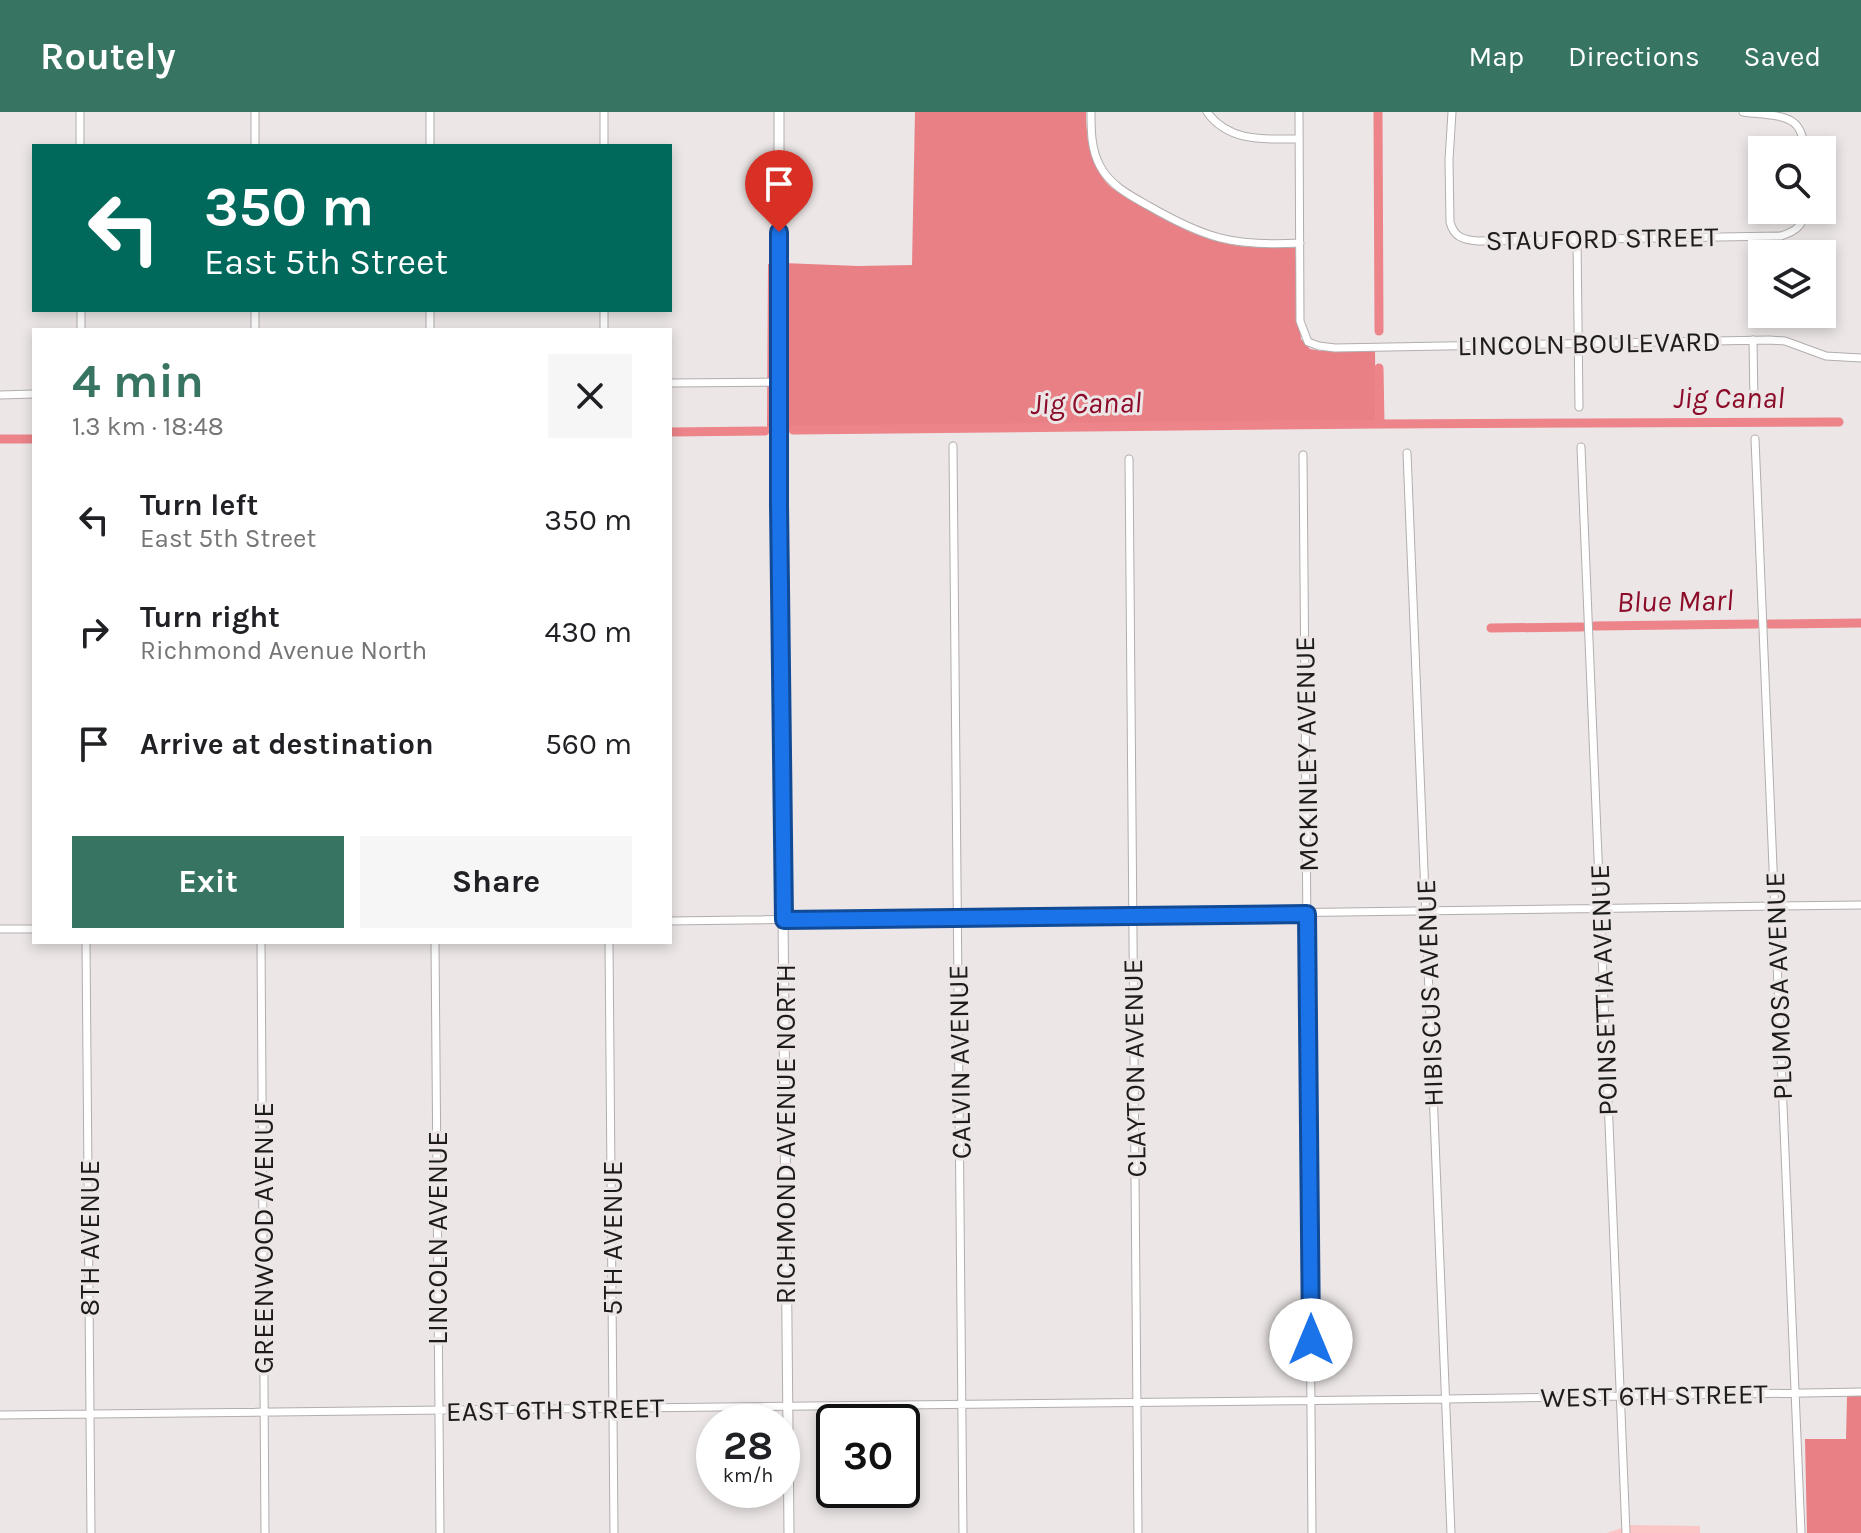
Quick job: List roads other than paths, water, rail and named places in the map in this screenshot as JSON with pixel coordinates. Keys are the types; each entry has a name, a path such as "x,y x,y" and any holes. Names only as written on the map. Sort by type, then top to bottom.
{"street":[{"path":"80,112 80,144"},
{"path":"255,112 255,144"},
{"path":"430,112 430,144"},
{"path":"604,112 604,144"},
{"name":"RICHMOND AVENUE NORTH","path":"779,112 788,1404"},
{"path":"1091,112 1091,139 1100,166 1118,187 1184,226 1219,239 1256,244 1300,243 1299,112"},
{"path":"1207,112 1218,124 1245,137 1299,139"},
{"name":"STAUFORD STREET","path":"1452,112 1450,222 1452,231 1469,240 1781,236 1796,231 1801,224"},
{"path":"1743,112 1791,116 1798,121 1803,136"},
{"path":"1577,239 1579,407"},
{"name":"LINCOLN BOULEVARD","path":"1300,243 1300,321 1308,342 1319,346 1753,340 1785,341 1826,356 1861,358"},
{"path":"1753,340 1754,404"},
{"path":"672,383 779,382"},
{"path":"0,395 32,394"},
{"name":"PLUMOSA AVENUE","path":"1755,439 1801,1533"},
{"name":"CALVIN AVENUE","path":"953,446 963,1533"},
{"name":"POINSETTIA AVENUE","path":"1581,447 1626,1533"},
{"name":"HIBISCUS AVENUE","path":"1407,453 1451,1533"},
{"name":"MCKINLEY AVENUE","path":"1303,455 1312,1533"},
{"name":"CLAYTON AVENUE","path":"1129,459 1138,1533"},
{"path":"672,921 1861,905"},
{"path":"0,929 32,929"},
{"name":"8TH AVENUE","path":"86,944 91,1533"},
{"name":"GREENWOOD AVENUE","path":"261,944 265,1533"},
{"name":"LINCOLN AVENUE","path":"435,944 440,1533"},
{"name":"5TH AVENUE","path":"609,944 614,1533"},
{"name":"WEST 6TH STREET","path":"1446,1399 1861,1392"},
{"name":"EAST 6TH STREET","path":"800,1406 1446,1399"},
{"name":"EAST 6TH STREET","path":"0,1415 696,1407"},
{"name":"RICHMOND AVENUE NORTH","path":"789,1508 789,1533"}],"waterway":[{"name":"Jig Canal","path":"1378,112 1379,331"},
{"name":"Jig Canal","path":"793,430 1380,424 1379,368"},
{"name":"Jig Canal","path":"1380,424 1839,422"},
{"name":"Jig Canal","path":"672,432 765,431"},
{"name":"Jig Canal","path":"0,439 32,439"},
{"name":"Blue Marl","path":"1769,624 1861,623"},
{"name":"Blue Marl","path":"1595,626 1756,624"},
{"name":"Blue Marl","path":"1491,628 1582,627"}]}
